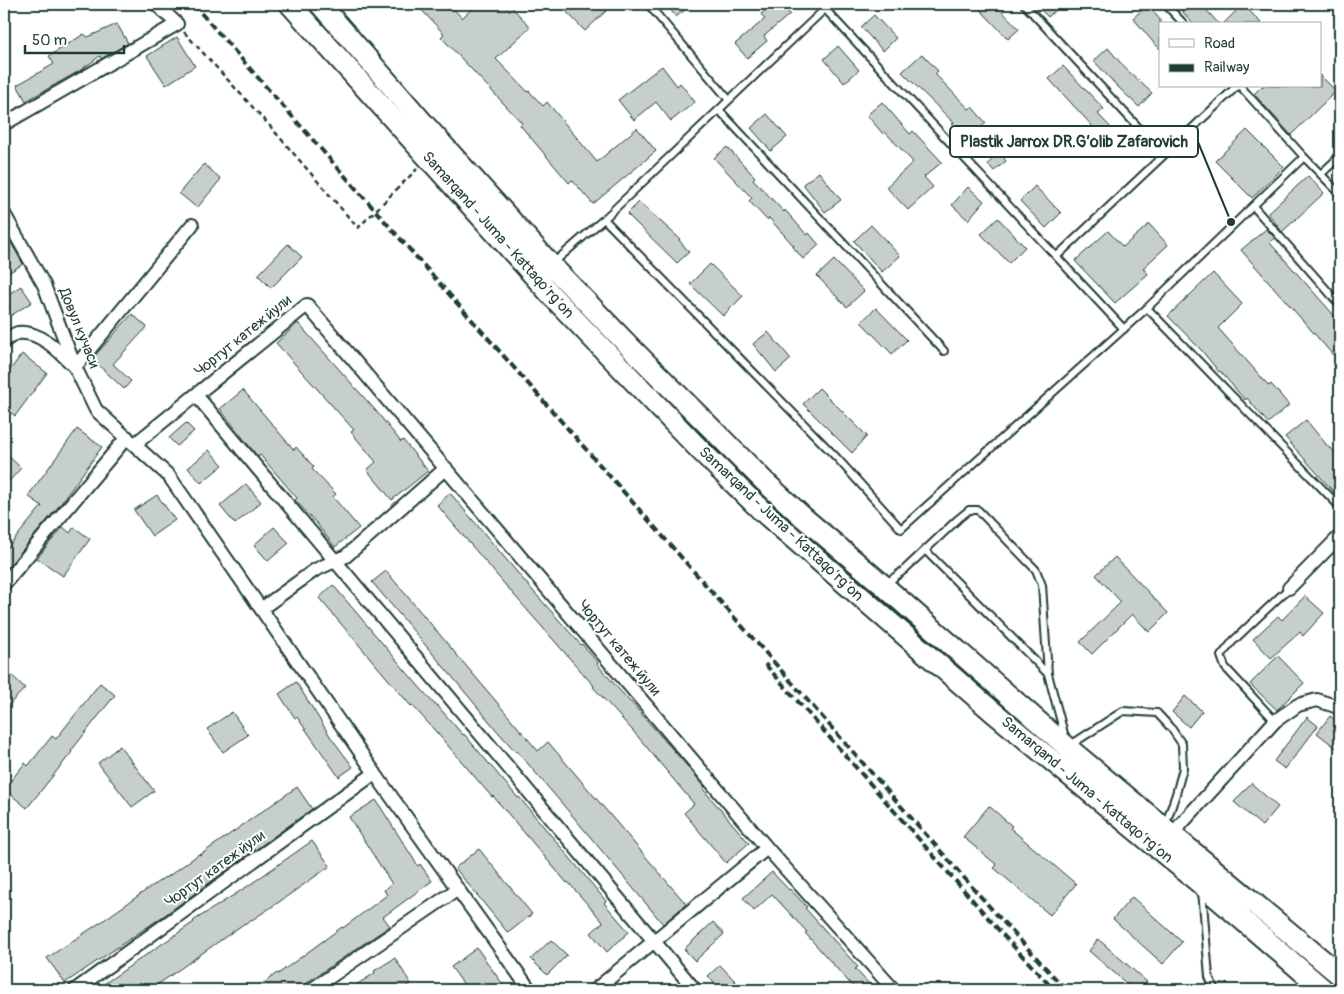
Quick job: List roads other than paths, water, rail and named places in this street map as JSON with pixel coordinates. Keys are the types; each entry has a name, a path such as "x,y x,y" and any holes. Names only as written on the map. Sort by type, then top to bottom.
{"main road":[{"name":"Samarqand - Juma - Kattaqo‘rg‘on","path":"290,4 764,481 1067,747 1168,830 1207,876 1324,990"},
{"name":"Samarqand - Juma - Kattaqo‘rg‘on","path":"320,4 418,132 427,158 554,298 700,450 762,510 992,711 1207,876 1340,975"}],"street":[{"path":"4,124 176,24 156,4"},
{"name":"Довул кучаси","path":"4,214 44,285 75,367 96,410 131,440"},
{"path":"4,341 16,333 32,334 55,346 75,367 192,225"},
{"name":"Чортут катеж йули","path":"4,584 131,440 196,395 307,305 767,848 894,990"},
{"name":"Чортут катеж йули","path":"196,395 695,990"},
{"path":"131,440 169,476 375,773 530,990"},
{"path":"262,609 315,570 346,556 446,468"},
{"path":"1289,588 1340,536"},
{"path":"1168,830 1275,721 1298,705 1317,700 1340,708"},
{"name":"Чортут катеж йули","path":"75,990 375,773"},
{"path":"595,990 767,848"},
{"path":"312,990 458,889"}],"lane":[{"path":"648,4 729,100"},
{"path":"1024,4 1164,155"},
{"path":"1165,4 1182,22"},
{"path":"551,265 604,219 827,6 1124,329"},
{"path":"1057,256 1237,88"},
{"path":"1241,88 1340,194"},
{"path":"719,110 944,351"},
{"path":"604,219 830,451 901,529 1147,308 1304,156"},
{"path":"1321,174 1340,156"},
{"path":"1253,206 1340,305"},
{"path":"1147,308 1340,507"},
{"path":"884,586 969,510 978,510 1036,570 1042,585 1048,674 1067,747 1124,711 1157,714 1182,744 1183,768 1168,830"},
{"path":"925,550 1048,674"},
{"path":"1275,721 1225,667 1221,656 1233,641 1289,588"},
{"path":"1207,876 1209,977 1215,990"}],"railway":[{"path":"193,4 997,915 1066,990"},
{"path":"765,664 1004,936 1054,990"}],"place":[{"name":"Plastik Jarrox DR.G’olib Zafarovich","path":"1231,222"}]}
